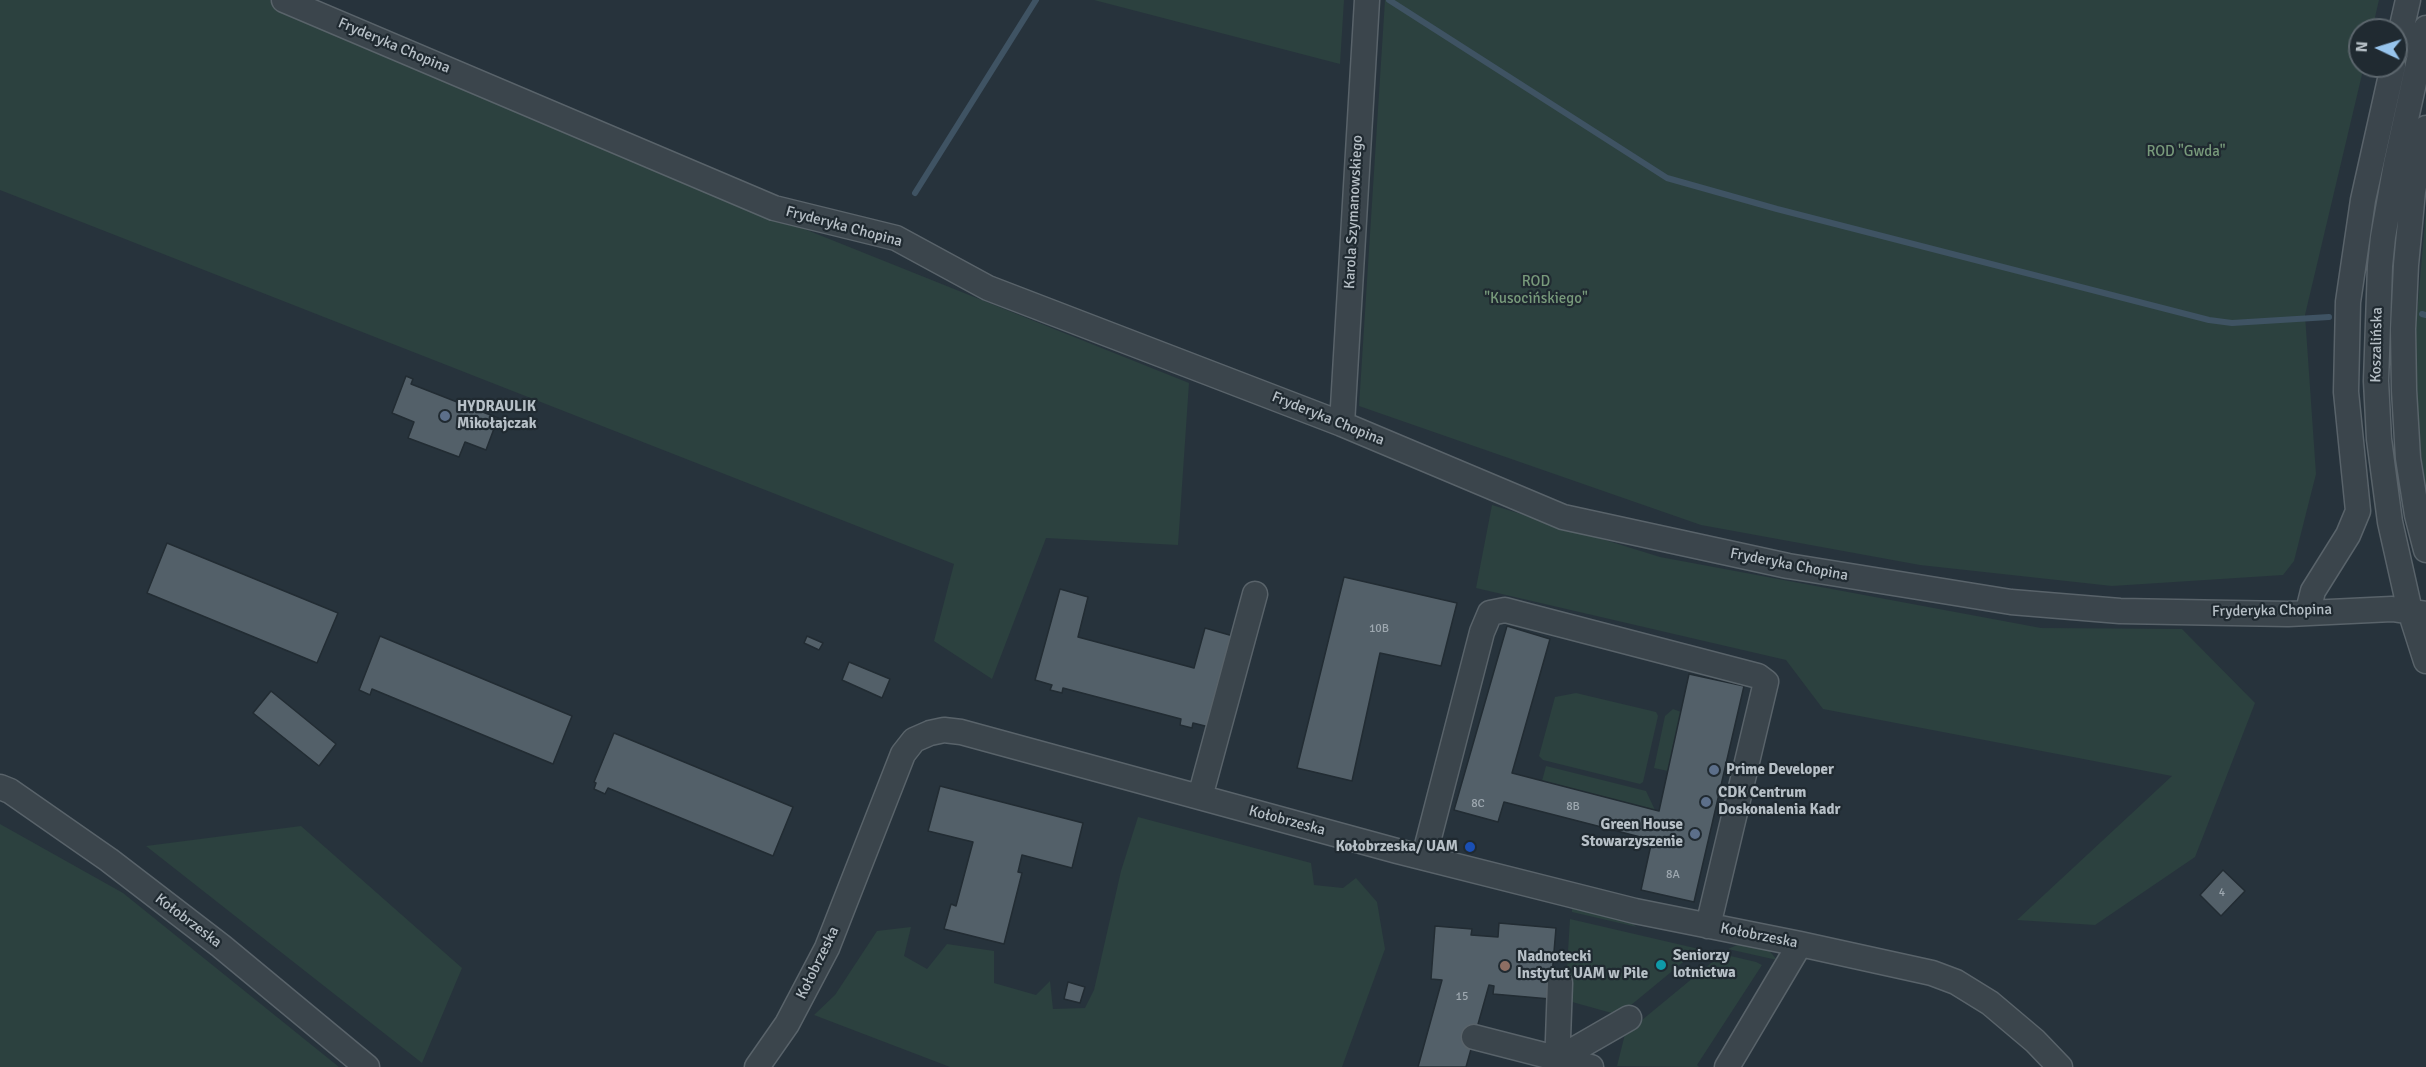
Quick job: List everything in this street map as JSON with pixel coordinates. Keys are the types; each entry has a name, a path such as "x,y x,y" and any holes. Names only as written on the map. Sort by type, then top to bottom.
{"street":[{"name":"Fryderyka Chopina","path":"284,0 774,208 897,238 988,288 1342,424 1563,517 1788,566 2011,602 2120,611 2288,614 2308,611 2392,609 2418,613"},
{"name":"Karola Szymanowskiego","path":"1342,424 1367,0"},
{"path":"2404,18 2408,0"},
{"name":"Koszalińska","path":"2426,28 2396,164 2384,237 2376,353 2377,414 2383,475 2394,544 2418,613 2426,661"},
{"path":"2308,611 2313,591 2348,535 2358,511 2347,403 2348,302 2363,200 2389,78"},
{"path":"2426,128 2413,191 2403,329 2408,458 2417,515 2426,550"},
{"path":"1200,797 1255,594"},
{"path":"1424,857 1482,632 1490,613 1505,610 1758,676 1766,682 1708,926"},
{"name":"Kołobrzeska","path":"757,1067 787,1024 827,948 903,754 914,740 944,730 961,732 1424,857 1635,911 1916,969 1956,982 1977,993 2007,1015 2060,1067"},
{"name":"Kołobrzeska","path":"0,787 10,791 109,860 221,946 367,1067"},
{"path":"1726,1067 1800,944"},
{"path":"1558,1063 1560,983"},
{"path":"1558,1063 1629,1018"},
{"path":"1474,1037 1558,1063 1591,1067"}],"green space":[{"path":"0,0 270,0 562,132 1189,383 1178,545 1046,538 992,679 934,641 954,564 0,190"},
{"path":"1094,0 1344,0 1340,64"},
{"name":"ROD \"Kusocińskiego\"","path":"1385,0 2379,0 2375,18 2348,18 2348,78 2361,78 2305,315 2316,474 2294,561 2283,575 2112,586 1920,565 1701,525 1359,406"},
{"path":"2426,211 2426,493 2415,407 2414,348"},
{"path":"1492,505 1660,557 2041,628 2182,629 2255,703 2195,857 2095,925 2017,920 2172,776 1823,709 1786,660 1476,588"},
{"path":"1576,693 1656,712 1658,716 1643,782 1640,784 1543,760 1539,756 1555,697"},
{"path":"1673,709 1681,712 1668,771 1654,768 1665,716"},
{"path":"1546,766 1646,791 1655,810 1542,781"},
{"path":"1138,817 1311,863 1314,885 1343,888 1356,878 1377,902 1385,949 1342,1067 950,1067 814,1015 835,995 877,931 911,927 904,956 927,969 947,944 994,951 994,983 1036,995 1050,981 1053,1009 1085,1008 1094,990 1121,871"},
{"path":"0,824 123,893 339,1067 0,1067"},
{"path":"301,826 462,968 422,1063 146,846"},
{"path":"1572,905 1622,918 1637,927 1572,912"},
{"path":"1570,919 1699,949 1619,1015 1565,1000"},
{"path":"1737,945 1768,949 1777,960 1728,949"},
{"path":"1722,954 1762,965 1697,1065 1699,1067 1617,1066 1625,1034"}],"building":[{"name":"HYDRAULIK Mikołajczak","path":"406,376 413,379 411,384 498,418 486,450 465,442 459,457 408,438 414,422 392,413"},
{"path":"167,543 338,613 317,663 147,593"},
{"path":"1344,577 1457,603 1441,666 1380,653 1352,781 1297,768"},
{"path":"1060,589 1088,597 1078,637 1194,668 1205,628 1233,636 1209,727 1193,723 1192,728 1180,725 1181,719 1063,688 1062,693 1050,690 1052,685 1035,680"},
{"path":"1507,626 1550,639 1512,773 1655,810 1659,811 1689,674 1744,686 1694,902 1641,890 1652,840 1504,802 1498,822 1454,810"},
{"path":"380,636 572,716 553,764 372,689 370,695 359,690"},
{"path":"807,636 823,643 819,650 804,643"},
{"path":"849,662 890,679 882,698 842,680"},
{"path":"271,691 336,744 319,766 253,713"},
{"path":"614,733 793,807 773,856 608,788 605,794 594,789 596,783 594,782"},
{"path":"940,786 1083,823 1072,868 1022,855 1018,872 1022,873 1004,944 944,929 951,904 956,906 973,842 928,831"},
{"path":"2223,870 2245,891 2221,916 2200,895"},
{"path":"1499,923 1556,928 1550,999 1493,994 1494,986 1489,985 1466,1067 1418,1067 1442,980 1431,979 1435,926 1472,929 1471,935 1498,937"},
{"path":"1068,982 1085,987 1080,1003 1064,999"}],"waterway":[{"path":"915,193 1036,0"},
{"path":"1389,0 1667,178 1777,209 2209,320 2232,323 2329,317"},
{"path":"2422,314 2426,315"}],"place":[{"name":"HYDRAULIK Mikołajczak","path":"445,416"},
{"name":"Prime Developer","path":"1714,770"},
{"name":"CDK Centrum Doskonalenia Kadr","path":"1706,802"},
{"name":"Green House Stowarzyszenie","path":"1695,834"},
{"name":"Kołobrzeska/ UAM","path":"1470,847"},
{"name":"Seniorzy lotnictwa","path":"1661,965"},
{"name":"Nadnotecki Instytut UAM w Pile","path":"1505,966"}],"park label":[{"name":"ROD \"Gwda\"","path":"2186,152"}]}
